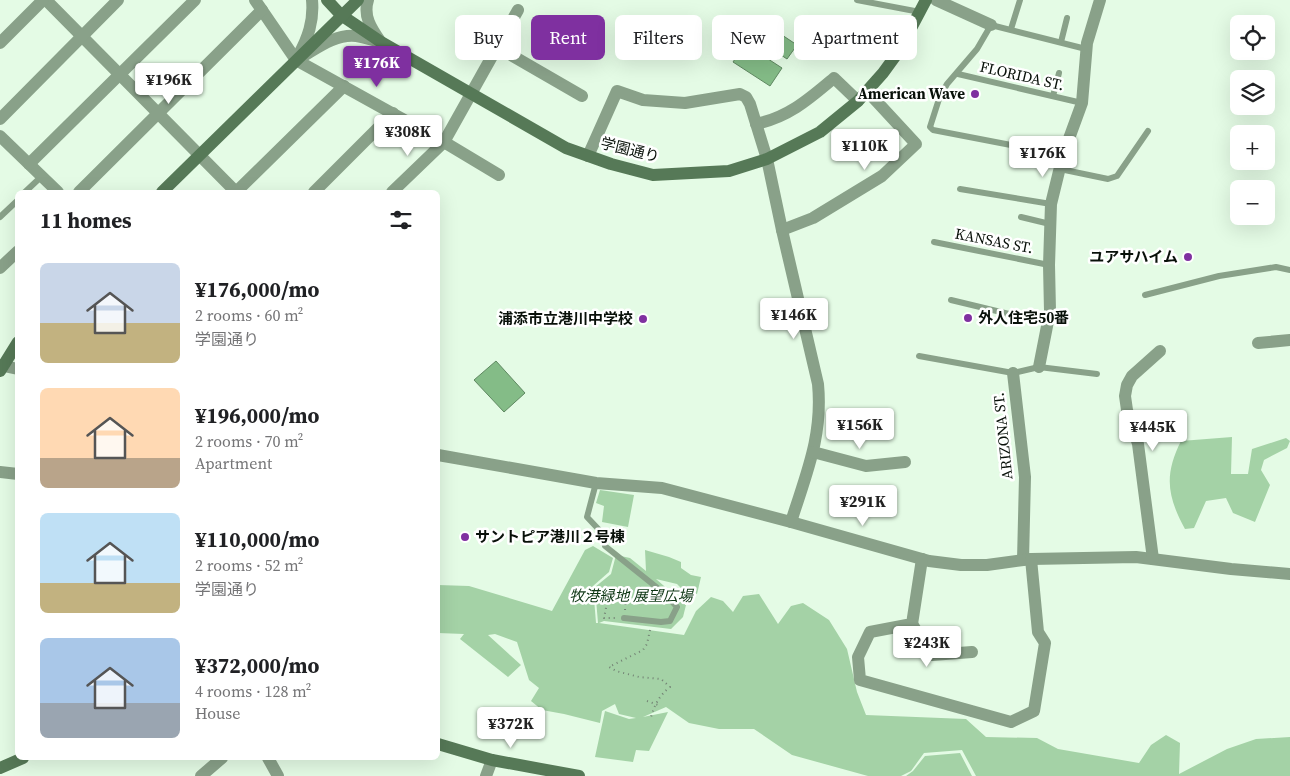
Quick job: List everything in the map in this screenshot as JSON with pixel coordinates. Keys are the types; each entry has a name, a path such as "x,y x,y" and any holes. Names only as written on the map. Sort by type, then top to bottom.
{"street":[{"path":"0,43 44,0 234,190"},
{"path":"0,119 118,0"},
{"path":"29,164 195,0"},
{"path":"296,60 309,34 312,19 312,0"},
{"name":"学園通り","path":"327,0 341,15 381,42 566,148 611,164 653,175 728,171 767,159 820,132 868,91 900,51 926,0"},
{"path":"164,190 358,0"},
{"path":"368,0 366,9 368,21 381,42"},
{"path":"936,0 991,25"},
{"path":"1038,367 1050,311 1051,204 1063,155 1082,103 1086,49 1100,0"},
{"path":"81,190 157,113 258,5 296,60 393,113 499,175"},
{"path":"515,15 518,10"},
{"path":"296,60 331,41 344,37 356,36 381,42"},
{"path":"394,190 444,142 490,60"},
{"path":"518,60 582,96"},
{"path":"756,124 772,121 803,105 834,78 858,101"},
{"path":"238,190 344,86"},
{"path":"588,156 617,91 643,100 685,103 740,94 746,97 750,104 767,159 818,384 820,402 819,425 813,452 791,522"},
{"path":"782,230 813,218 882,176 916,144 868,91"},
{"path":"316,190 393,113"},
{"path":"0,136 56,190"},
{"path":"0,268 15,255"},
{"path":"1258,343 1290,340"},
{"path":"15,346 1,367 15,369"},
{"path":"1153,559 1138,444 1127,410 1125,396 1127,384 1132,376 1160,351"},
{"name":"ARIZONA ST.","path":"912,624 870,632 858,657 860,680 1011,722 1034,711 1045,643 1038,632 1027,560 1024,477 1012,373"},
{"path":"813,452 866,466 905,462"},
{"path":"440,455 596,483 662,488 922,559 962,565 987,565 1027,560 1136,557 1231,569 1290,574"},
{"path":"0,472 15,474"},
{"path":"922,559 912,624 932,654 972,652"},
{"path":"440,745 492,760 579,776"},
{"path":"0,768 18,760"},
{"path":"202,776 220,760"},
{"path":"269,760 278,776"},
{"path":"486,776 492,760"}],"lane":[{"path":"857,0 920,12"},
{"path":"1011,29 1020,0"},
{"path":"1061,42 1067,18"},
{"path":"1063,155 933,130 930,127 932,117 947,84 958,74 977,49 991,25 1086,49"},
{"path":"1054,96 1059,73"},
{"name":"FLORIDA ST.","path":"958,74 1082,103"},
{"path":"1060,169 1108,179 1117,176 1148,131"},
{"path":"27,190 42,176"},
{"path":"960,189 1051,204"},
{"path":"0,217 15,203"},
{"path":"1021,217 1050,224"},
{"name":"KANSAS ST.","path":"934,242 1049,265"},
{"path":"1145,295 1219,276 1276,267 1290,270"},
{"path":"951,300 1047,322"},
{"name":"ARIZONA ST.","path":"919,356 1012,373"},
{"path":"1012,373 1038,367 1097,374"},
{"path":"596,483 587,517 603,534 605,546 674,602 677,607 670,621 661,622 624,618"}],"path":[{"path":"606,604 604,618 624,618 627,590 638,591 646,580"},
{"path":"650,630 647,644 643,650 609,666 616,671 639,677 661,679 670,687 661,694 651,717"},
{"path":"648,701 661,706"}],"green space":[{"path":"1232,437 1231,474 1248,474 1252,449 1286,438 1290,441 1287,448 1264,460 1261,470 1270,485 1255,522 1233,513 1226,498 1206,501 1194,528 1185,529 1174,506 1170,485 1172,464 1181,441"},
{"path":"600,490 634,495 628,527 602,522 604,506 596,503"},
{"name":"牧港緑地 展望広場","path":"593,546 613,558 609,572 593,586 596,623 598,623 595,587 611,574 616,555 630,558 646,571 645,550 681,562 681,568 691,575 701,577 697,594 688,595 677,584 656,579 686,605 683,617 671,629 604,621 599,623 684,635 696,611 711,597 723,601 733,612 743,596 759,594 778,624 791,606 803,603 829,620 847,649 857,692 866,715 966,719 986,737 1037,738 1058,749 1139,763 1151,745 1166,735 1180,743 1179,774 1227,749 1256,739 1290,737 1290,776 976,776 962,750 924,753 911,771 901,776 868,776 792,755 754,729 719,729 689,723 666,707 643,717 668,712 649,751 636,750 633,762 595,757 605,711 629,719 636,718 619,714 615,704 602,711 600,723 542,710 531,701 539,688 529,680 517,642 495,634 488,635 521,665 508,677 460,639 464,634 440,633 440,585 469,586 552,611 585,550"},
{"path":"960,753 972,776 906,776 913,771 925,756"}],"shaded area":[{"path":"784,36 794,43 794,49 787,59 784,57"},
{"path":"734,60 770,60 782,68 770,86 733,62"},
{"path":"496,361 525,393 504,412 474,380"}],"place":[{"name":"American Wave","path":"975,94"},
{"name":"ユアサハイム","path":"1188,257"},
{"name":"外人住宅50番","path":"968,318"},
{"name":"浦添市立港川中学校","path":"643,319"},
{"name":"サントピア港川２号棟","path":"465,537"}]}
